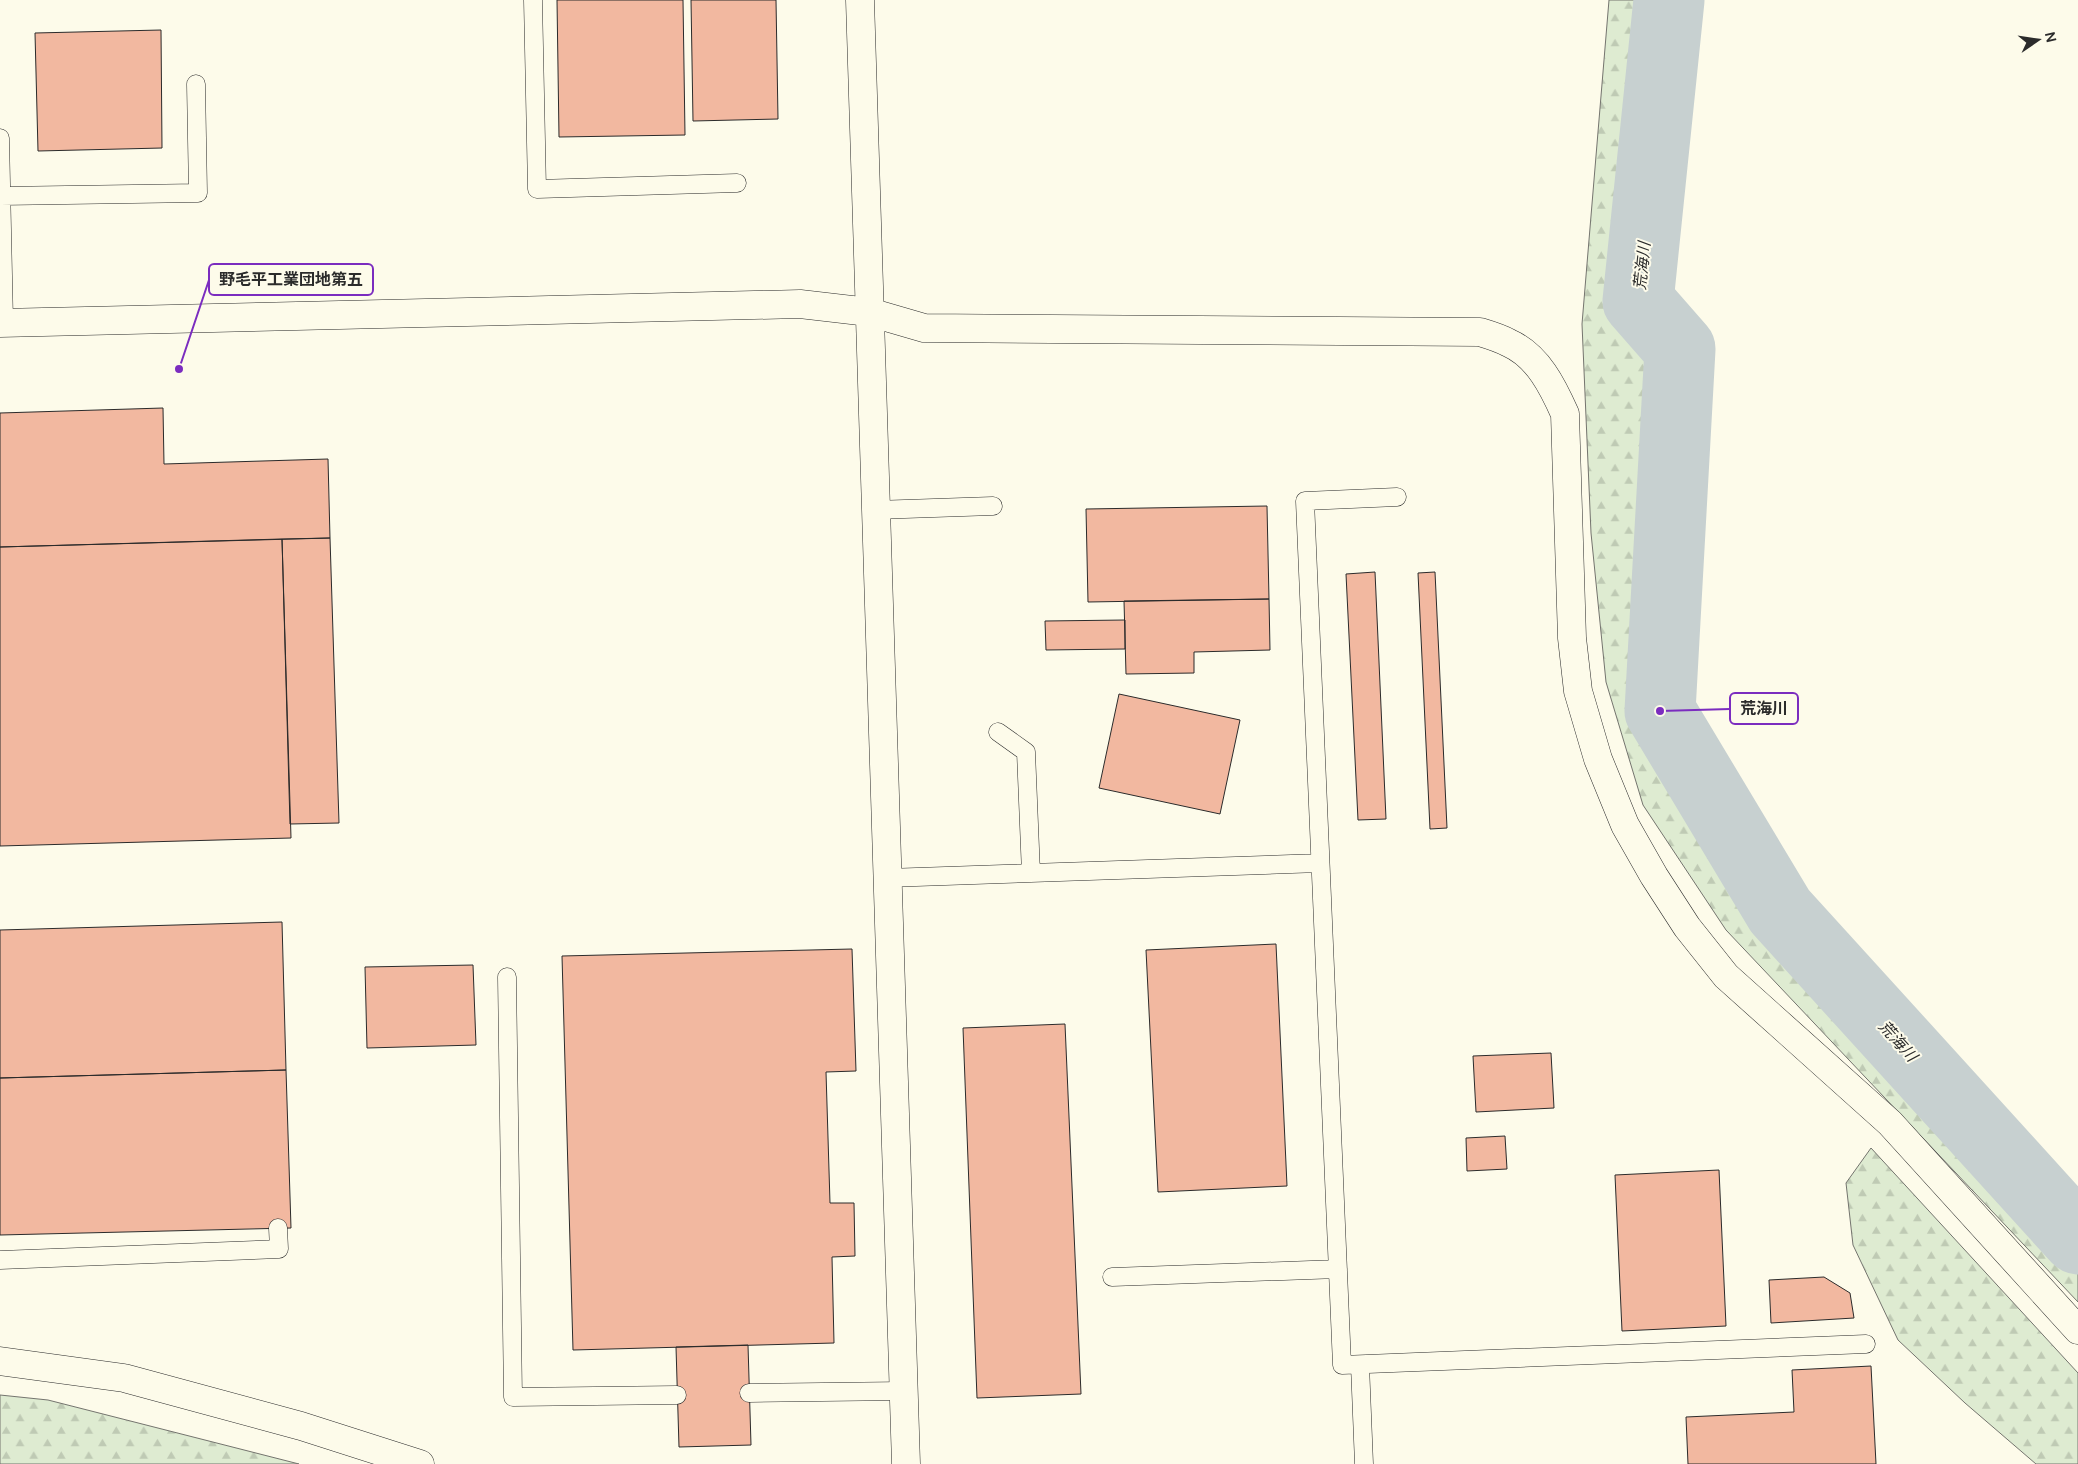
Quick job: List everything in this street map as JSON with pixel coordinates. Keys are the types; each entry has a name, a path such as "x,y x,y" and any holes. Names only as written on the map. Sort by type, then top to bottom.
{"street":[{"path":"860,0 906,1464"},
{"path":"2,322 800,304 870,312 924,328 1480,332 1511,343 1532,360 1551,383 1565,414 1572,638 1578,691 1601,767 1626,825 1654,876 1687,926 1726,976 1890,1124 2078,1330"},
{"path":"0,1360 124,1378 301,1426 420,1464"}],"lane":[{"path":"533,0 537,188 737,183"},
{"path":"1,196 198,193 196,84"},
{"path":"0,138 2,322"},
{"path":"1397,497 1305,501 1342,1365 1866,1344"},
{"path":"876,510 993,506"},
{"path":"998,732 1026,752 1031,873"},
{"path":"887,878 1320,863"},
{"path":"507,977 513,1397 678,1395"},
{"path":"0,1260 279,1249 278,1228"},
{"path":"1112,1277 1338,1268"},
{"path":"1360,1365 1364,1464"},
{"path":"749,1394 903,1391"}],"green space":[{"path":"1609,0 1658,0 1626,307 1665,357 1652,717 1766,920 2078,1239 2078,1302 1726,930 1643,805 1606,682 1591,533 1582,324"},
{"path":"1871,1148 2078,1373 2078,1464 2036,1464 1965,1403 1898,1340 1853,1245 1846,1183"},
{"path":"0,1395 48,1400 299,1464 0,1464"}],"building":[{"path":"557,0 683,0 685,135 559,137"},
{"path":"691,0 776,0 778,119 693,121"},
{"path":"161,30 162,148 38,151 35,33"},
{"path":"163,408 164,464 328,459 330,538 0,547 0,413"},
{"path":"1267,506 1269,599 1088,602 1086,509"},
{"path":"330,538 339,823 290,824 282,539"},
{"path":"282,539 291,838 0,846 0,547"},
{"path":"1375,572 1386,819 1358,820 1346,574"},
{"path":"1435,572 1447,828 1430,829 1418,573"},
{"path":"1269,599 1270,650 1194,652 1194,673 1126,674 1124,601"},
{"path":"1125,620 1125,649 1046,650 1045,621"},
{"path":"1119,694 1240,720 1220,814 1099,788"},
{"path":"282,922 286,1070 0,1078 0,930"},
{"path":"1276,944 1287,1186 1158,1192 1146,950"},
{"path":"852,949 856,1071 826,1072 830,1203 854,1203 855,1256 832,1257 834,1343 573,1350 562,956"},
{"path":"473,965 476,1045 367,1048 365,967"},
{"path":"1065,1024 1081,1394 977,1398 963,1028"},
{"path":"1551,1053 1554,1108 1476,1112 1473,1056"},
{"path":"286,1070 291,1228 0,1235 0,1078"},
{"path":"1505,1136 1507,1169 1467,1171 1466,1138"},
{"path":"1719,1170 1726,1326 1622,1331 1615,1175"},
{"path":"1824,1277 1850,1293 1854,1318 1771,1323 1769,1280"},
{"path":"748,1345 751,1445 679,1447 676,1347"},
{"path":"1871,1366 1876,1464 1688,1464 1686,1417 1794,1412 1792,1370"}],"waterway":[{"name":"荒海川","path":"1669,0 1638,301 1680,349 1660,711 1780,911 2078,1239"}],"place":[{"name":"野毛平工業団地第五","path":"179,369"},
{"name":"荒海川","path":"1660,711"}]}
